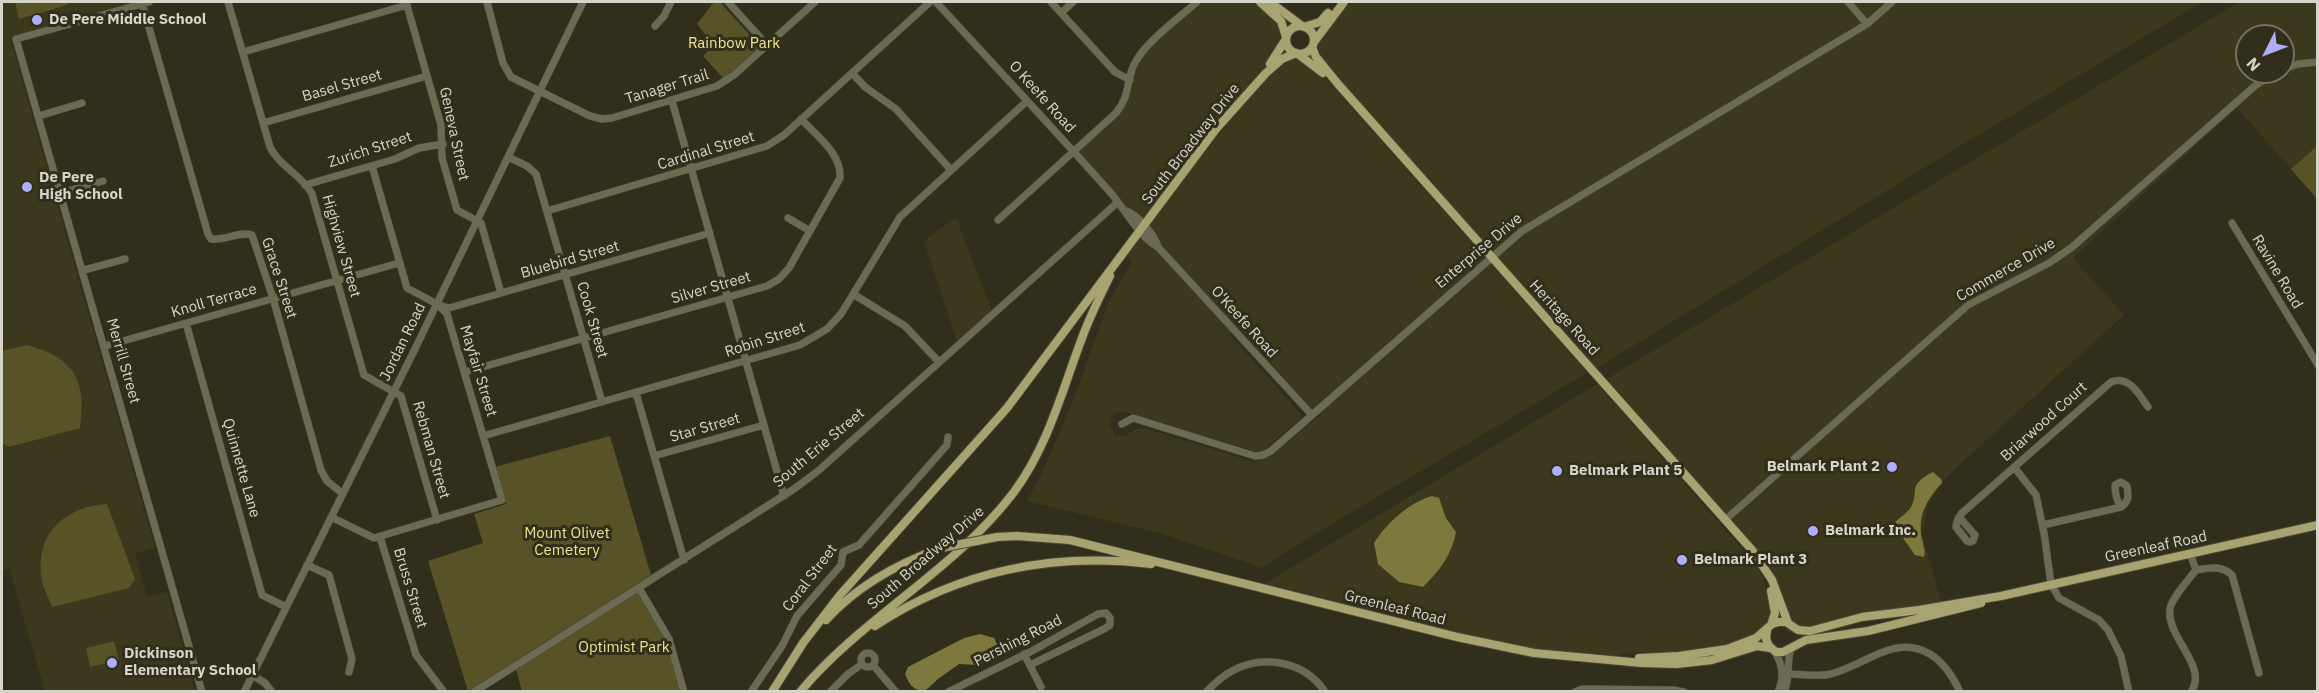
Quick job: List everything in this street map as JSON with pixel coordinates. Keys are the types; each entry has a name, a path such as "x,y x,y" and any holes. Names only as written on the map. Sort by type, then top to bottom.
{"main road":[{"path":"1260,2 1281,21 1288,47 1297,53 1306,52 1313,45 1343,2"},
{"path":"1270,2 1312,33 1313,45"},
{"path":"1286,38 1292,28 1320,22 1343,2"},
{"name":"South Broadway Drive","path":"1266,73 1286,38"},
{"name":"Heritage Road","path":"1313,45 1318,60 1338,84 1752,550 1776,588 1791,625"},
{"name":"South Broadway Drive","path":"800,650 803,642 840,595 1007,408 1216,129 1266,73 1282,58 1297,53"},
{"name":"Heritage Road","path":"1297,53 1338,84"},
{"name":"South Broadway Drive","path":"800,692 845,647 960,549 990,520 1015,491 1042,445 1092,311 1117,262"},
{"name":"Greenleaf Road","path":"1791,625 1810,631 1862,617 2001,596 2318,525"},
{"path":"772,692 800,650 829,617 866,586 893,569 941,548 998,537 1025,536 1070,540 1169,565"},
{"path":"845,647 913,603 963,582 1001,570 1067,560 1125,561 1169,565"},
{"name":"Greenleaf Road","path":"1169,565 1494,646 1534,653 1677,664 1712,660 1757,646 1772,649"},
{"name":"Heritage Road","path":"1767,573 1775,613 1769,628"},
{"name":"Greenleaf Road","path":"1792,647 1806,640 1853,634 1941,615 2001,596"},
{"path":"1779,621 1791,625 1796,637 1792,647 1783,652 1772,649 1766,639 1769,628 1779,621"},
{"name":"Greenleaf Road","path":"1618,660 1714,652 1750,641 1769,628"}],"street":[{"name":"Merrill Street","path":"145,2 16,39 84,270 202,692"},
{"name":"Grace Street","path":"145,2 208,234 211,239 217,240 247,233 252,235 273,298 321,470 327,481 343,494"},
{"name":"Highview Street","path":"228,2 274,155 306,185 312,194 363,375 394,391"},
{"name":"Tanager Trail","path":"487,2 507,72 511,77 590,116 602,119 706,91 726,81 815,2"},
{"name":"Jordan Road","path":"244,692 437,304 582,2"},
{"path":"655,26 664,16 671,2"},
{"path":"728,2 767,45"},
{"name":"Cardinal Street","path":"547,211 767,146 801,119 930,2"},
{"name":"O Keefe Road","path":"936,2 1126,211"},
{"path":"1051,2 1114,72 1130,80"},
{"path":"1061,13 1073,2"},
{"path":"998,220 1121,106 1126,97 1133,66 1142,52 1197,2"},
{"path":"1848,2 1867,24"},
{"name":"Enterprise Drive","path":"1122,424 1133,418 1255,456 1271,451 1491,256 1538,221 1867,24 1892,2"},
{"path":"243,52 407,3"},
{"name":"Geneva Street","path":"407,3 441,125 442,158 457,210 477,220"},
{"path":"2295,65 2318,62"},
{"path":"852,73 865,87 896,109 951,170"},
{"name":"Basel Street","path":"263,123 427,76"},
{"name":"Commerce Drive","path":"1725,520 1968,305 2049,263 2071,248 2258,84"},
{"path":"672,100 784,496"},
{"name":"Robin Street","path":"483,436 800,345 818,336 834,322 853,294 894,224 1027,101"},
{"path":"39,116 82,103"},
{"name":"Silver Street","path":"465,372 767,286 779,279 789,268 838,183 841,171 836,158 801,119"},
{"name":"Zurich Street","path":"306,185 394,159 419,148 443,144"},
{"name":"Cook Street","path":"508,157 534,171 602,402"},
{"path":"372,166 406,288 437,304"},
{"path":"61,193 103,181"},
{"name":"South Erie Street","path":"474,692 485,688 784,496 818,471 1118,202"},
{"name":"O'Keefe Road","path":"1126,211 1142,229 1151,244 1158,247 1312,415"},
{"path":"788,218 810,231"},
{"path":"477,220 481,223 501,293"},
{"name":"Ravine Road","path":"2232,223 2318,365"},
{"name":"Bluebird Street","path":"437,304 449,308 710,233"},
{"path":"84,270 125,258"},
{"name":"Knoll Terrace","path":"105,346 399,263"},
{"path":"853,294 905,326 939,362"},
{"name":"Mayfair Street","path":"437,304 447,314 502,500 437,520"},
{"name":"Quinnette Lane","path":"186,323 262,595 286,607"},
{"name":"Briarwood Court","path":"1959,517 2113,381 2121,380 2128,383 2148,407"},
{"name":"Rebman Street","path":"394,391 401,396 437,520"},
{"path":"636,393 684,560"},
{"name":"Star Street","path":"654,456 764,425"},
{"name":"Coral Street","path":"751,692 782,646 797,616 841,565 843,552 859,544 947,445 948,437"},
{"path":"2014,467 2036,495 2043,525 2051,584 2059,598 2099,620 2108,630 2121,656 2129,692"},
{"path":"2043,525 2121,507"},
{"name":"Bruss Street","path":"331,517 374,538 380,537 416,655 444,692"},
{"path":"380,537 437,520"},
{"path":"2190,553 2196,570"},
{"path":"307,565 329,575 352,658 349,672"},
{"path":"2191,692 2197,677 2170,624 2169,606 2196,570 2215,567 2226,570 2232,575 2259,674"},
{"path":"639,588 669,639 684,692"},
{"name":"Pershing Road","path":"948,692 1098,614 1108,615 1111,621 1108,627 1030,665"},
{"path":"1784,692 1788,684 1788,657 1792,647"},
{"path":"1789,674 1829,675 1885,651 1910,648 1932,655 1950,671 1960,692"},
{"path":"1772,649 1783,669 1778,692"},
{"path":"862,664 862,656 869,652 875,658 873,665"},
{"path":"1024,654 1041,687"},
{"path":"1206,692 1221,678 1238,668 1269,662 1301,669 1316,680 1325,692"},
{"path":"862,664 867,667 873,665"},
{"path":"830,692 862,664"},
{"path":"873,665 896,692"},
{"path":"252,675 265,683 272,692"},
{"path":"1575,692 1592,689 1684,692"}],"shaded area":[{"name":"De Pere High School","path":"2,2 133,2 10,37 155,548 135,554 147,597 167,592 195,691 45,691 9,568 2,571"},
{"path":"1197,2 1255,2 1279,25 1281,33 1279,44 1266,73 1142,229 1130,209 1119,201 1073,151 1116,113 1137,59"},
{"path":"1352,2 2203,2 1955,149 1597,368 1321,60 1317,44 1344,8"},
{"path":"2239,2 2317,2 2317,146 2291,169 2237,108 2073,258 2124,315 1945,478 1929,502 1922,534 1941,602 1812,628 1797,626 1790,620 1771,569 1753,544 1606,379"},
{"path":"1295,56 1328,81 1587,373 1323,529 1262,568 1163,534 1027,501 1043,471 1076,393 1108,303 1132,262 1127,257 1189,172 1282,61","holes":["1237,326 1319,416 1271,457 1265,449 1300,419 1301,414 1229,334","1122,411 1254,451 1254,462 1147,429 1137,429 1124,436 1116,436 1110,426 1111,418 1115,413"]},
{"path":"956,217 993,314 958,345 924,241"},
{"path":"1597,384 1756,565 1772,603 1771,618 1763,630 1736,644 1677,653 1641,652 1597,658 1534,653 1259,587"},
{"path":"1933,472 1942,480 1942,483 1932,495 1922,515 1924,557 1915,555 1893,524 1911,507 1919,481"},
{"path":"1432,496 1439,498 1446,518 1456,532 1451,548 1439,569 1423,587 1399,582 1378,564 1374,543 1399,515 1415,503"},
{"path":"980,634 994,638 998,646 997,655 978,665 959,664 925,691 914,688 910,684 905,674 908,667 964,638"}],"green space":[{"path":"15,2 69,2 67,5 19,19"},
{"name":"Rainbow Park","path":"714,2 720,2 758,44 757,49 724,79 703,56 714,45 697,24"},
{"path":"2317,146 2317,199 2291,169"},
{"path":"27,345 56,356 74,373 81,397 80,428 9,447 2,443 2,351"},
{"name":"Mount Olivet Cemetery","path":"610,436 651,575 468,691 428,561 483,543 474,514 506,504 495,467"},
{"path":"107,504 135,579 129,588 52,607 42,581 41,565 47,537 55,526 77,511"},
{"name":"Optimist Park","path":"639,588 669,639 684,691 522,691 515,666"},
{"path":"114,641 119,660 90,667 86,648"}],"place":[{"name":"De Pere Middle School","path":"37,20"},
{"name":"De Pere High School","path":"27,187"},
{"name":"Belmark Plant 2","path":"1892,467"},
{"name":"Belmark Plant 5","path":"1557,471"},
{"name":"Belmark Inc.","path":"1813,531"},
{"name":"Belmark Plant 3","path":"1682,560"},
{"name":"Dickinson Elementary School","path":"112,663"}]}
